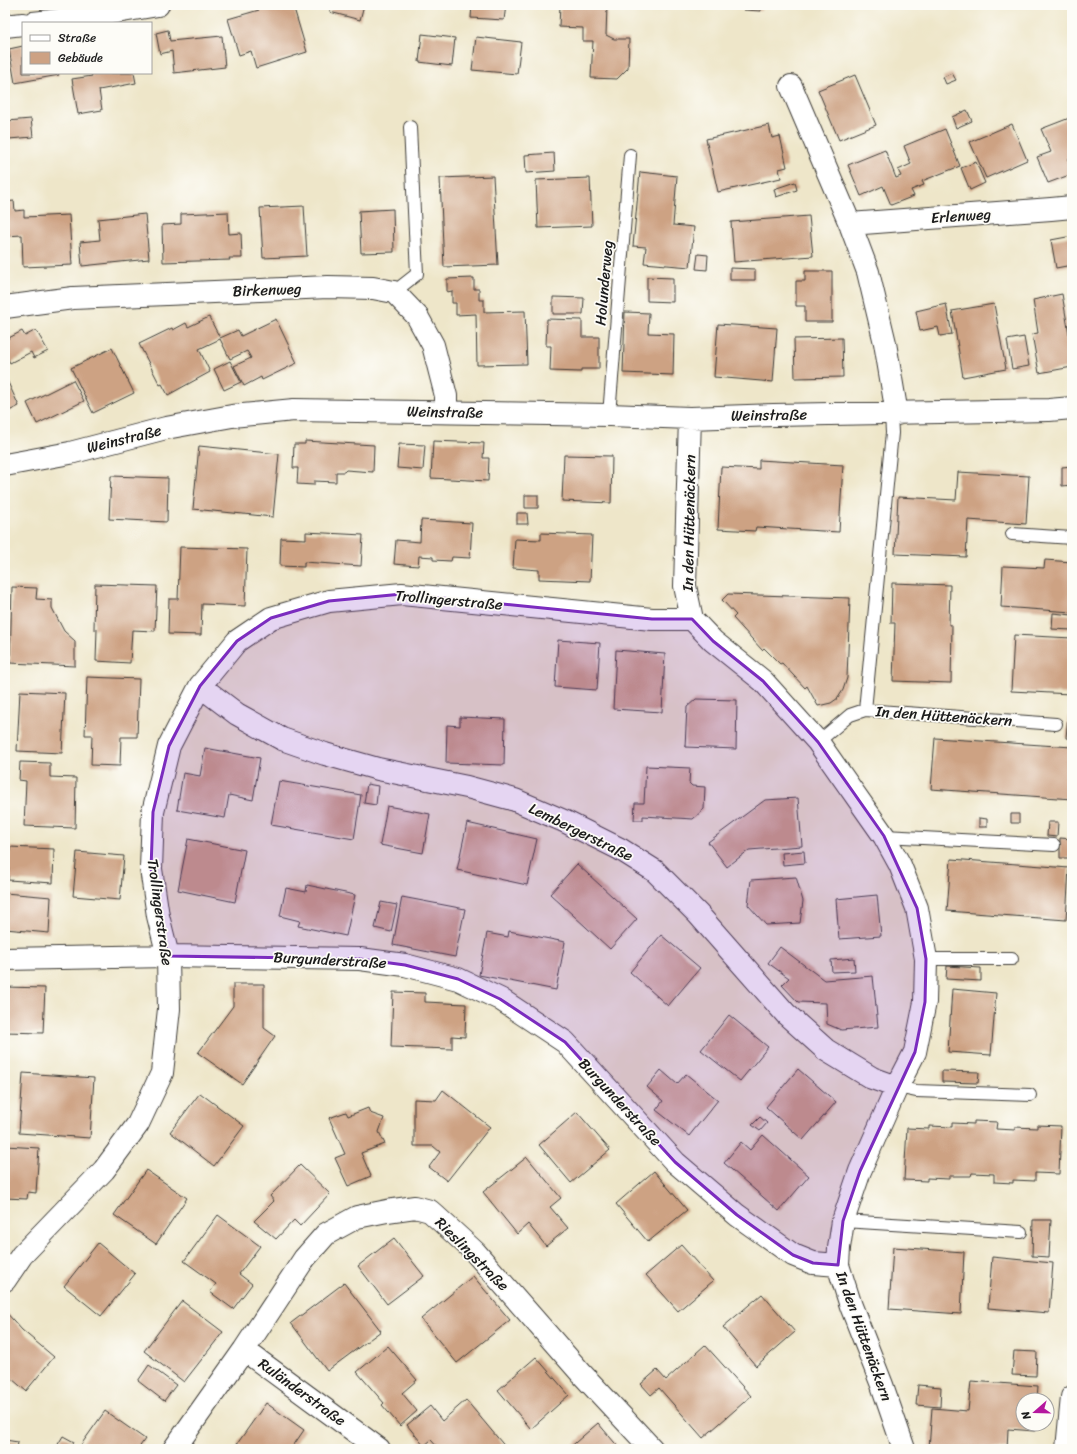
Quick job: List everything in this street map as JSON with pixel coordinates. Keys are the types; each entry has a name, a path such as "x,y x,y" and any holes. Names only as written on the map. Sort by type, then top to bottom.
{"street":[{"path":"42,22 87,17 158,5"},
{"path":"5,26 22,24"},
{"path":"791,86 850,224 868,272 885,343 894,414"},
{"name":"Erlenweg","path":"850,224 1051,210 1072,207"},
{"name":"Birkenweg","path":"5,307 73,298 321,288 373,288 394,292"},
{"path":"394,292 417,316 433,345 446,396 446,412"},
{"name":"Weinstraße","path":"5,465 70,453 166,428 232,416 294,410 609,415 690,418 1049,410 1072,408"},
{"name":"In den Hüttenäckern","path":"690,418 685,586 692,619 713,641 763,681 818,742 884,836 900,865 917,908 926,959 925,1002 915,1052 897,1087 860,1171 844,1221 839,1248 838,1265 851,1306 882,1385 904,1449"},
{"name":"Trollingerstraße","path":"5,1280 22,1255 104,1170 138,1124 162,1073 169,1009 168,956 158,916 151,869 153,812 169,746 200,686 238,641 271,618 329,601 402,594 652,619 692,619"},
{"name":"Lembergerstraße","path":"200,686 237,714 282,739 325,754 378,769 467,787 515,800 564,821 620,849 655,871 698,914 786,1014 826,1050 872,1078 897,1087"},
{"name":"Burgunderstraße","path":"5,959 168,956 360,959 405,965 458,979 500,998 565,1042 675,1162 737,1215 793,1255 813,1263 838,1265"},
{"name":"Rieslingstraße","path":"174,1449 244,1350 304,1259 326,1234 357,1217 416,1207 430,1211 476,1252 581,1373 652,1449"},
{"name":"Ruländerstraße","path":"244,1350 379,1449"},
{"path":"1067,1449 1072,1397"}],"lane":[{"path":"394,292 417,274 410,127"},
{"name":"Holunderweg","path":"609,415 630,155"},
{"path":"865,710 894,414"},
{"path":"1012,534 1072,538"},
{"name":"In den Hüttenäckern","path":"818,742 850,715 865,710 1056,724"},
{"path":"884,836 1054,845"},
{"path":"926,959 1012,959"},
{"path":"897,1087 916,1091 1030,1095"},
{"path":"844,1221 1021,1232"}],"highlighted area":[{"path":"402,594 652,619 692,619 713,641 763,681 818,742 884,836 917,908 926,959 925,1002 915,1052 860,1171 843,1221 838,1265 813,1263 793,1255 737,1215 675,1162 565,1042 500,999 458,979 405,965 360,959 168,956 151,869 153,812 169,746 200,686 237,641 271,618 329,601"}],"building":[{"path":"257,5 293,5 307,52 256,68 251,51 239,55 228,19 259,10"},
{"path":"332,5 364,5 360,20 330,12"},
{"path":"472,5 506,5 504,20 471,18"},
{"path":"560,5 607,5 606,35 614,39 629,39 628,68 617,79 591,78 593,41 583,41 583,28 559,27"},
{"path":"745,5 761,5 761,11 744,10"},
{"path":"168,30 170,41 222,36 225,67 174,73 172,51 160,54 156,33"},
{"path":"422,34 455,38 452,66 419,62"},
{"path":"476,37 521,42 517,74 472,70"},
{"path":"22,46 22,74 59,75 15,83 9,49"},
{"path":"952,73 956,80 946,84 943,77"},
{"path":"91,74 134,74 136,83 99,90 102,110 78,114 72,79 92,76"},
{"path":"855,75 876,125 839,140 818,90"},
{"path":"967,110 972,121 956,128 952,117"},
{"path":"1072,117 1072,158 1068,159 1072,168 1072,174 1048,183 1037,157 1051,152 1041,129"},
{"path":"31,119 33,137 9,139 7,121"},
{"path":"1012,124 1027,160 986,178 970,142"},
{"path":"769,125 772,138 780,136 787,167 779,169 781,178 718,192 706,139"},
{"path":"945,129 960,166 922,181 924,185 911,190 914,196 891,205 883,186 861,196 848,165 885,150 896,178 901,176 898,170 911,164 904,146"},
{"path":"554,153 555,171 526,173 525,155"},
{"path":"976,162 985,183 970,190 961,168"},
{"path":"640,172 677,176 673,225 694,227 690,267 644,263 646,247 633,246"},
{"path":"493,176 498,265 444,267 440,178"},
{"path":"590,178 592,226 538,228 536,180"},
{"path":"795,182 797,190 776,197 774,189"},
{"path":"14,201 15,211 24,210 24,217 69,215 72,265 23,267 22,235 5,236 5,202"},
{"path":"304,206 307,256 263,258 260,208"},
{"path":"393,209 394,252 361,253 359,211"},
{"path":"228,212 229,234 241,233 242,258 229,258 230,260 163,262 162,225 181,224 181,214"},
{"path":"145,214 149,259 82,266 80,242 100,240 98,219"},
{"path":"809,216 813,256 734,262 731,222"},
{"path":"1072,236 1072,265 1056,268 1051,240"},
{"path":"698,254 708,255 707,270 696,269"},
{"path":"730,268 755,269 755,280 730,280"},
{"path":"805,271 832,271 832,322 805,322 805,306 796,306 796,281 805,281"},
{"path":"647,277 673,278 673,302 647,301"},
{"path":"474,278 474,289 479,289 479,300 484,300 484,312 525,311 527,364 477,365 476,314 456,315 456,303 452,303 452,291 447,292 447,279"},
{"path":"1062,294 1072,351 1072,367 1039,373 1032,334 1038,333 1033,300"},
{"path":"553,297 584,298 583,314 553,314"},
{"path":"946,304 952,334 940,336 938,327 920,331 916,311"},
{"path":"994,304 1006,369 963,377 952,311"},
{"path":"625,312 649,313 648,333 674,334 673,375 623,373"},
{"path":"209,317 220,338 238,330 241,336 276,319 297,363 262,380 261,377 244,386 234,366 251,358 247,351 230,359 220,339 199,349 210,372 168,395 162,384 160,385 139,344 172,328 173,330 186,323 188,327"},
{"path":"547,319 582,320 582,337 599,337 599,369 581,369 581,372 550,371 551,346 546,346"},
{"path":"718,324 777,328 773,382 714,377"},
{"path":"36,330 48,351 34,358 31,352 10,363 5,353 5,340 22,331 25,336"},
{"path":"1024,337 1029,366 1012,369 1007,340"},
{"path":"842,338 843,377 795,378 794,339"},
{"path":"112,348 134,393 93,413 71,368"},
{"path":"230,361 241,382 224,390 214,369"},
{"path":"5,376 19,406 5,413"},
{"path":"73,380 84,401 37,424 27,403"},
{"path":"305,441 374,445 373,472 346,470 344,472 336,472 336,482 314,481 314,485 297,484 298,468 293,468 294,444 305,444"},
{"path":"433,441 484,443 483,458 489,458 488,481 431,478"},
{"path":"399,444 425,445 423,470 397,468"},
{"path":"199,446 279,454 273,517 193,509"},
{"path":"564,455 612,456 611,503 562,501"},
{"path":"759,460 843,465 839,532 756,527 755,531 718,529 721,467 759,469"},
{"path":"1072,466 1072,485 1062,486 1062,467"},
{"path":"958,472 1029,476 1026,524 968,520 966,557 895,554 898,497 956,500"},
{"path":"111,476 168,478 167,522 109,519"},
{"path":"525,495 538,495 538,508 525,508"},
{"path":"517,513 527,513 528,524 517,524"},
{"path":"421,520 472,523 470,558 452,557 451,561 433,560 433,557 419,556 418,566 394,564 396,540 420,542"},
{"path":"306,532 363,535 361,566 304,562 304,567 280,566 281,538 306,539"},
{"path":"541,533 592,535 590,581 539,579 539,570 513,568 515,539 541,540"},
{"path":"180,547 247,549 245,606 202,604 201,635 168,634 169,599 178,599"},
{"path":"1045,560 1072,562 1072,612 1001,607 1003,566 1044,568"},
{"path":"892,583 950,585 949,625 952,625 951,683 893,681 895,623 891,623"},
{"path":"95,584 157,586 155,631 132,630 130,663 96,661 97,629 94,629"},
{"path":"12,587 37,588 36,599 52,600 52,608 64,631 75,641 75,666 10,663"},
{"path":"728,594 850,598 847,678 843,690 838,698 831,703 818,706 807,686 805,688 782,663 780,664 764,648 762,650 733,618 736,615 722,600"},
{"path":"1053,613 1072,615 1072,630 1052,629"},
{"path":"1014,635 1072,638 1071,694 1011,691"},
{"path":"558,640 600,643 597,690 555,687"},
{"path":"616,650 665,654 662,712 613,709"},
{"path":"87,677 139,679 137,737 121,737 120,766 91,765 92,735 85,735"},
{"path":"20,691 65,693 62,753 17,751"},
{"path":"696,699 737,700 736,749 685,747 687,707"},
{"path":"1068,716 1072,717 1072,739 1066,738"},
{"path":"460,717 505,719 504,765 446,763 447,725 460,726"},
{"path":"935,738 1072,747 1072,799 931,789"},
{"path":"205,748 260,758 253,800 229,795 225,818 177,810 183,773 200,776"},
{"path":"20,762 50,763 50,777 76,778 75,828 24,826 26,781 19,780"},
{"path":"646,766 690,768 689,783 692,786 705,787 704,809 693,819 643,816 643,820 634,820 635,803 644,803"},
{"path":"279,781 361,795 354,839 271,825"},
{"path":"367,784 378,786 376,805 364,803"},
{"path":"798,798 802,846 749,850 727,867 708,842 765,800"},
{"path":"387,806 430,814 423,853 380,845"},
{"path":"1011,814 1019,814 1019,823 1011,823"},
{"path":"979,818 987,819 987,827 979,827"},
{"path":"1048,822 1058,822 1057,837 1047,836"},
{"path":"467,823 537,839 527,885 457,870"},
{"path":"1060,838 1072,839 1072,858 1060,858"},
{"path":"188,839 245,850 235,902 178,890"},
{"path":"10,847 54,849 53,883 8,880"},
{"path":"804,851 805,863 783,865 782,853"},
{"path":"77,852 124,856 120,900 73,896"},
{"path":"951,859 1069,868 1066,920 947,911"},
{"path":"577,864 637,919 610,949 550,894"},
{"path":"796,877 803,901 800,923 766,925 748,905 751,880"},
{"path":"307,885 355,895 346,936 298,926 300,921 280,916 286,888 306,892"},
{"path":"5,893 51,897 49,933 5,929"},
{"path":"877,895 881,936 839,939 836,899"},
{"path":"402,897 465,909 455,957 393,945"},
{"path":"381,902 397,905 391,932 375,928"},
{"path":"509,931 565,942 556,990 479,975 487,933 508,937"},
{"path":"661,935 700,968 668,1006 630,972"},
{"path":"780,947 824,980 873,976 878,1027 841,1030 827,1024 826,1003 798,1002 782,985 789,978 768,963"},
{"path":"854,958 855,971 832,972 831,960"},
{"path":"947,966 981,968 981,981 946,979"},
{"path":"233,984 264,984 264,1028 275,1036 242,1084 198,1053 233,1006"},
{"path":"5,987 45,988 43,1033 5,1032"},
{"path":"952,989 996,993 991,1055 948,1052"},
{"path":"393,992 425,993 425,1002 466,1004 465,1037 452,1036 452,1049 391,1047"},
{"path":"729,1015 768,1047 740,1081 701,1050"},
{"path":"798,1069 836,1102 803,1140 766,1107"},
{"path":"661,1070 677,1084 686,1074 718,1100 689,1136 656,1110 663,1101 647,1087"},
{"path":"942,1071 979,1072 978,1083 942,1082"},
{"path":"23,1073 94,1078 90,1138 19,1133"},
{"path":"443,1090 490,1127 447,1181 429,1167 440,1152 433,1146 414,1146 414,1099 436,1100"},
{"path":"200,1093 244,1126 214,1166 170,1132"},
{"path":"368,1108 370,1113 384,1118 379,1132 385,1144 361,1153 371,1176 348,1186 335,1158 345,1154 329,1118 346,1112 348,1116"},
{"path":"577,1112 610,1150 571,1183 539,1145"},
{"path":"760,1117 767,1123 760,1131 752,1125"},
{"path":"974,1121 997,1122 996,1129 1015,1130 1015,1127 1037,1128 1037,1125 1061,1126 1059,1174 1035,1173 1035,1181 1013,1180 1013,1183 994,1182 994,1174 972,1173 971,1176 949,1176 949,1179 927,1178 927,1181 904,1180 907,1128 929,1129 929,1126 952,1127 952,1123 974,1124"},
{"path":"763,1135 809,1176 779,1211 724,1163 741,1142 750,1150"},
{"path":"5,1146 39,1148 36,1193 28,1192 27,1199 5,1198"},
{"path":"527,1157 561,1198 550,1207 568,1228 546,1246 528,1224 517,1234 483,1192"},
{"path":"300,1165 330,1194 300,1226 294,1220 276,1239 254,1221 274,1201 270,1196"},
{"path":"146,1170 187,1198 156,1244 114,1215"},
{"path":"654,1171 687,1210 648,1242 616,1204"},
{"path":"218,1215 260,1246 239,1274 252,1284 233,1309 210,1292 216,1284 184,1261"},
{"path":"1033,1220 1051,1220 1049,1257 1032,1256"},
{"path":"394,1238 424,1276 387,1304 358,1266"},
{"path":"98,1243 135,1274 101,1316 64,1286"},
{"path":"681,1245 713,1281 678,1311 646,1275"},
{"path":"893,1247 964,1252 961,1314 889,1309"},
{"path":"992,1257 1053,1263 1049,1313 988,1308"},
{"path":"473,1276 510,1320 457,1363 421,1319"},
{"path":"344,1283 381,1331 327,1371 291,1323"},
{"path":"762,1294 795,1332 756,1366 723,1327"},
{"path":"182,1301 223,1332 184,1382 144,1351"},
{"path":"5,1311 22,1330 54,1357 26,1391 5,1373 5,1351 8,1348 5,1346"},
{"path":"705,1345 751,1396 703,1438 659,1388 651,1395 641,1384 657,1370 666,1380"},
{"path":"388,1346 417,1380 402,1393 417,1411 400,1426 382,1405 384,1403 357,1372"},
{"path":"1014,1351 1037,1352 1036,1376 1012,1375"},
{"path":"536,1357 569,1395 531,1429 498,1390"},
{"path":"149,1365 176,1385 164,1401 138,1381"},
{"path":"971,1381 1038,1386 1038,1392 1015,1392 1015,1430 1008,1429 1007,1449 929,1449 932,1408 968,1411"},
{"path":"918,1385 941,1387 940,1407 916,1405"},
{"path":"466,1400 507,1449 439,1449 431,1440 424,1446 407,1425 430,1406 442,1421"},
{"path":"266,1403 304,1430 291,1449 244,1449 237,1444"},
{"path":"105,1411 145,1439 138,1449 78,1449"},
{"path":"598,1423 620,1449 568,1449"},
{"path":"63,1436 74,1442 69,1449 62,1449 57,1446"},
{"path":"5,1440 18,1442 17,1449 5,1449"}]}
